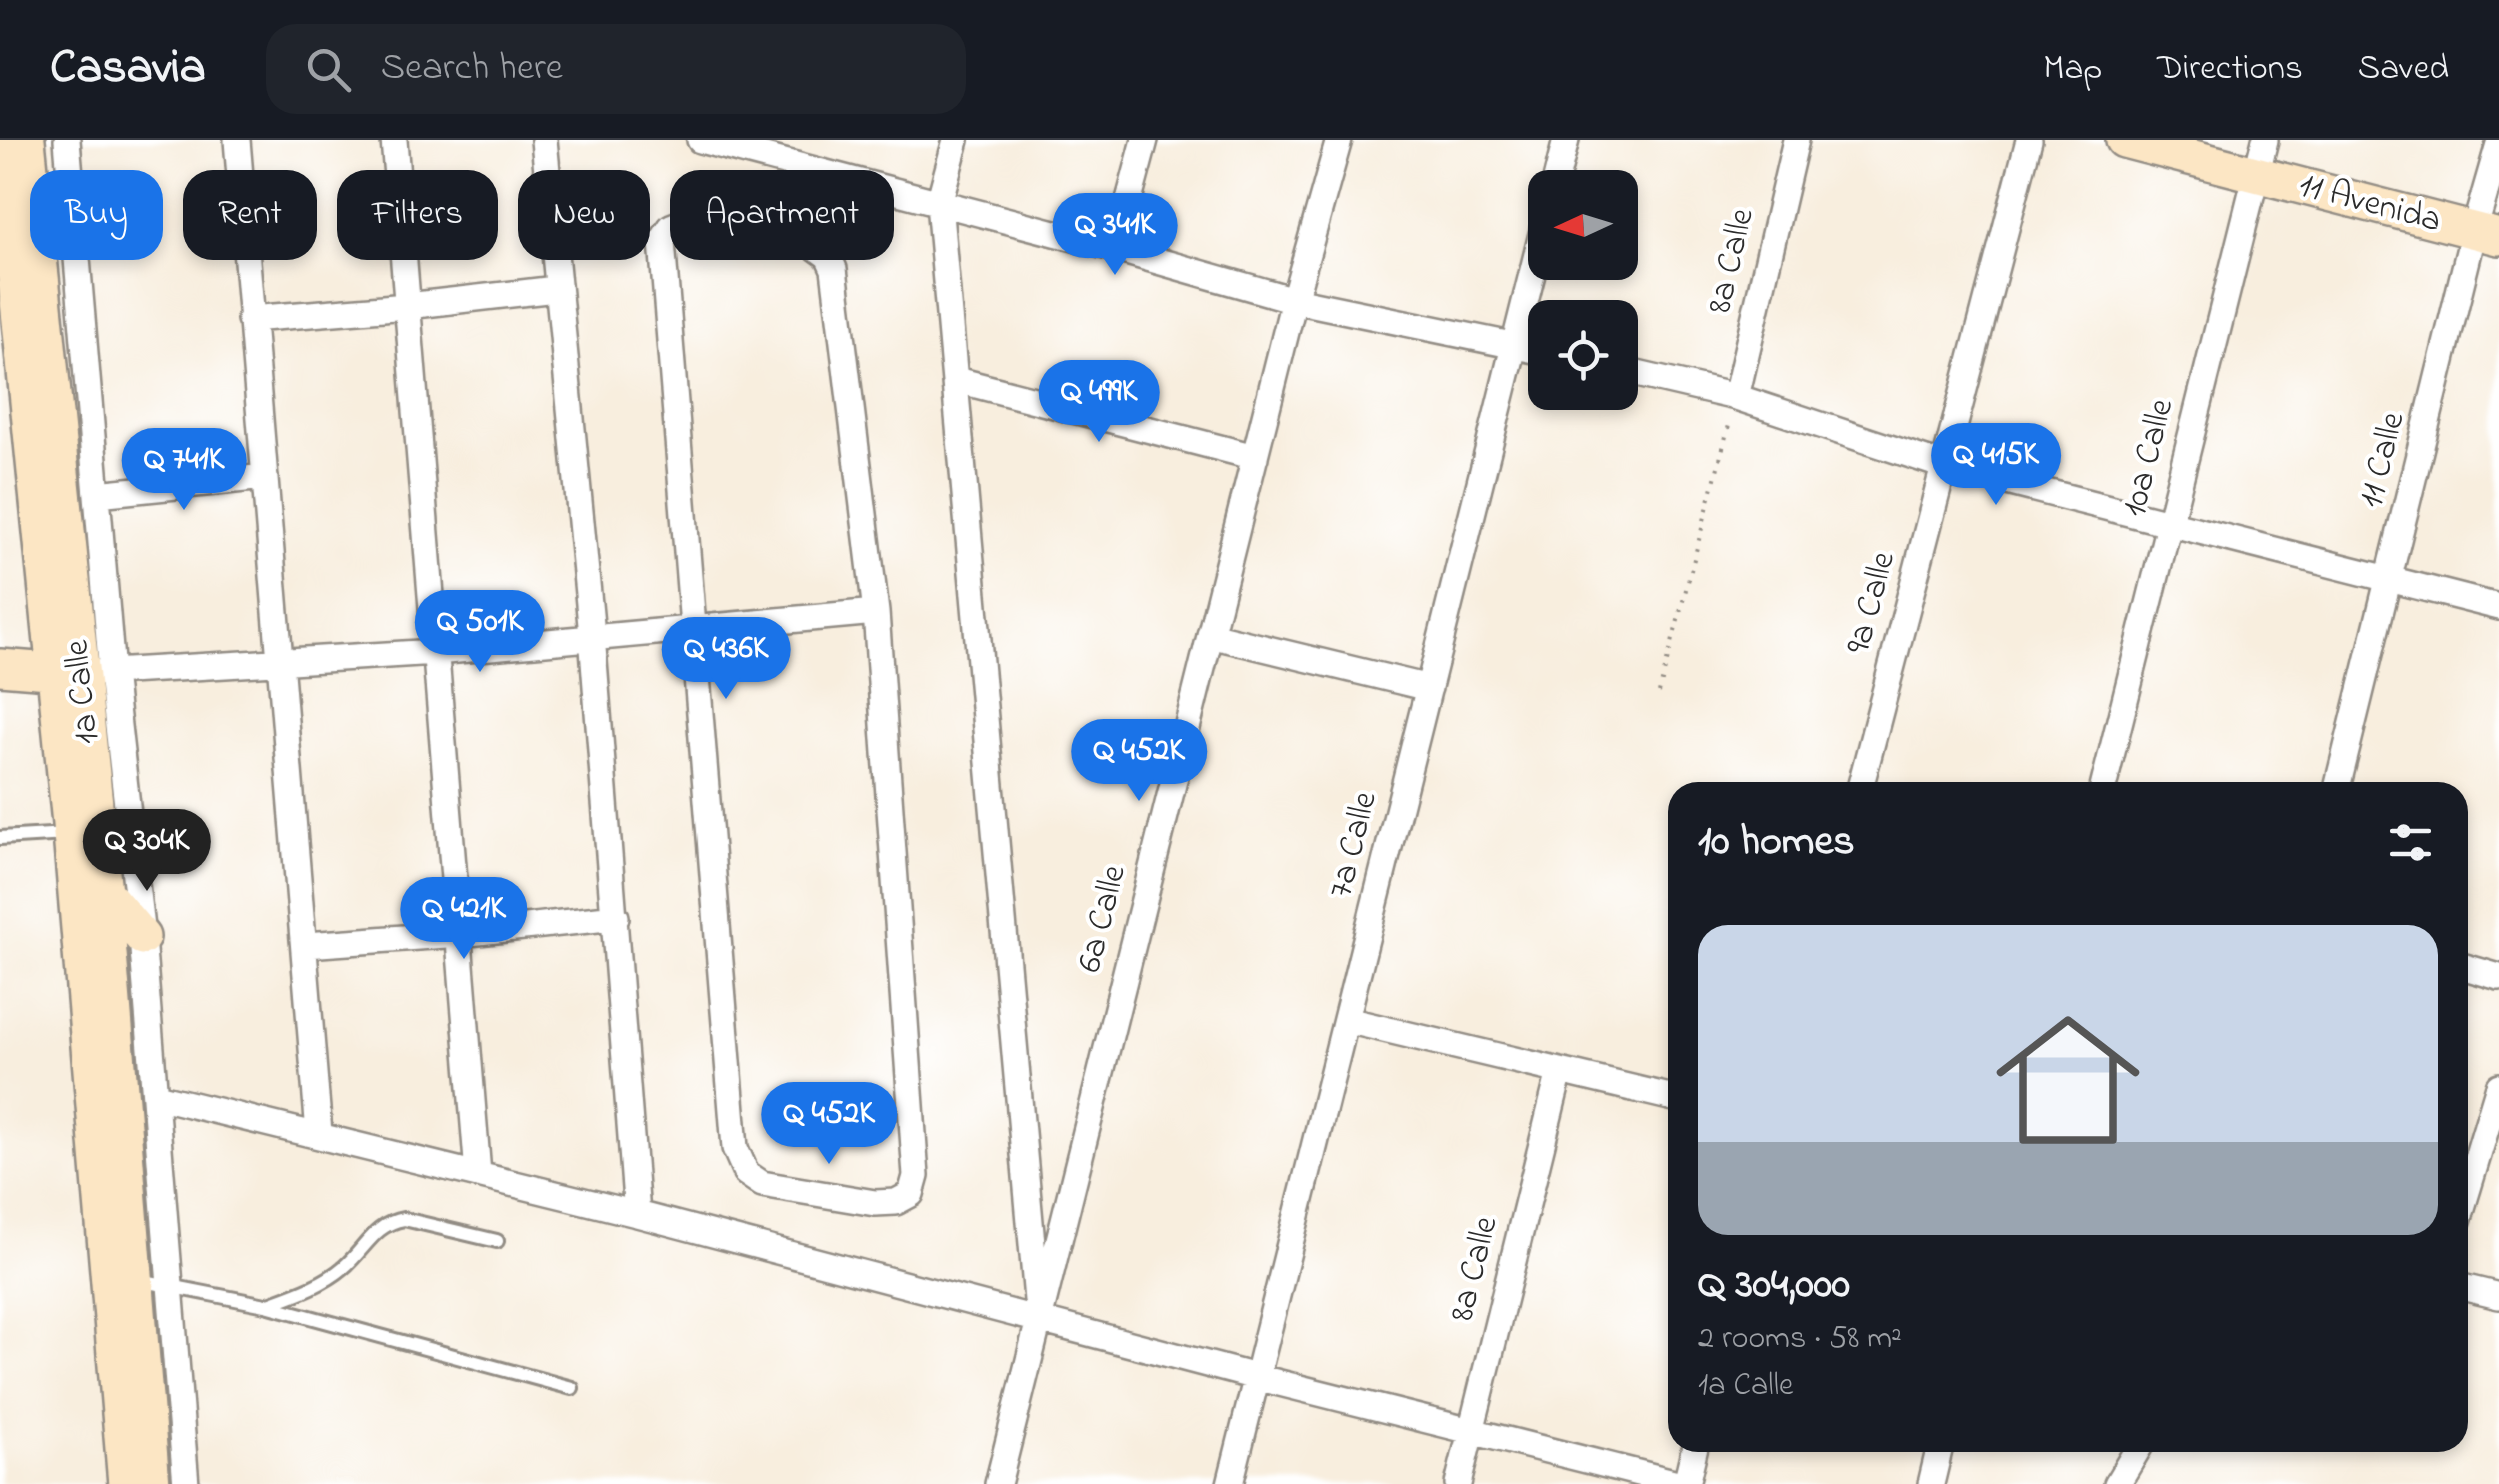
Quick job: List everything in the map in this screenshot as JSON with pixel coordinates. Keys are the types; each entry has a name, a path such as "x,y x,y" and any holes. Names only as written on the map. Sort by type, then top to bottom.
{"main road":[{"name":"1a Calle","path":"2,140 82,673"},
{"name":"1a Calle","path":"27,140 82,673 84,832 121,1281 152,1484"},
{"name":"11 Avenida","path":"2124,140 2487,234"},
{"path":"0,667 82,673"},
{"name":"1a Calle","path":"84,832 104,892 126,1484"},
{"path":"104,892 142,937"}],"street":[{"name":"1a Calle","path":"67,140 97,494 82,673 142,937 186,1484"},
{"path":"238,140 320,1133"},
{"path":"394,140 478,1174"},
{"path":"544,140 592,635 638,1214"},
{"path":"700,140 733,144 1294,300 1528,348"},
{"path":"956,140 939,203 1038,1320"},
{"path":"1116,249 1145,140"},
{"name":"6a Calle","path":"998,1484 1294,300 1339,140"},
{"path":"1558,170 1566,140"},
{"name":"8a Calle","path":"1736,397 1796,140"},
{"name":"9a Calle","path":"1862,782 2029,140"},
{"name":"10a Calle","path":"2104,782 2265,140"},
{"name":"11 Calle","path":"2338,782 2389,580 2487,234 2499,144"},
{"path":"694,218 810,244 828,256 834,268 876,612 916,1176 911,1194 896,1202 876,1203 762,1184 746,1172 735,1148 662,241 671,227 694,218"},
{"name":"7a Calle","path":"1230,1484 1530,280"},
{"path":"250,319 556,289"},
{"path":"1638,374 1736,397 1944,466 2499,607"},
{"path":"957,380 1255,456"},
{"path":"97,494 265,477"},
{"path":"82,673 283,664 876,612"},
{"path":"1210,635 1429,688"},
{"path":"306,945 616,917"},
{"path":"2468,968 2499,977"},
{"path":"1346,1020 1668,1097"},
{"name":"8a Calle","path":"1458,1484 1560,1071"},
{"path":"2468,1188 2499,1086"},
{"path":"156,1096 320,1133 1256,1377 1684,1484 1693,1452"},
{"path":"2468,1288 2499,1296"},
{"path":"1930,1484 1938,1452"},
{"path":"2117,1484 2136,1452"}],"lane":[{"path":"0,838 84,832"},
{"path":"266,1305 319,1285 346,1266 376,1230 390,1221 404,1219 498,1240"},
{"path":"121,1281 170,1285 266,1305 572,1388"}],"path":[{"path":"1659,693 1736,397"}]}
